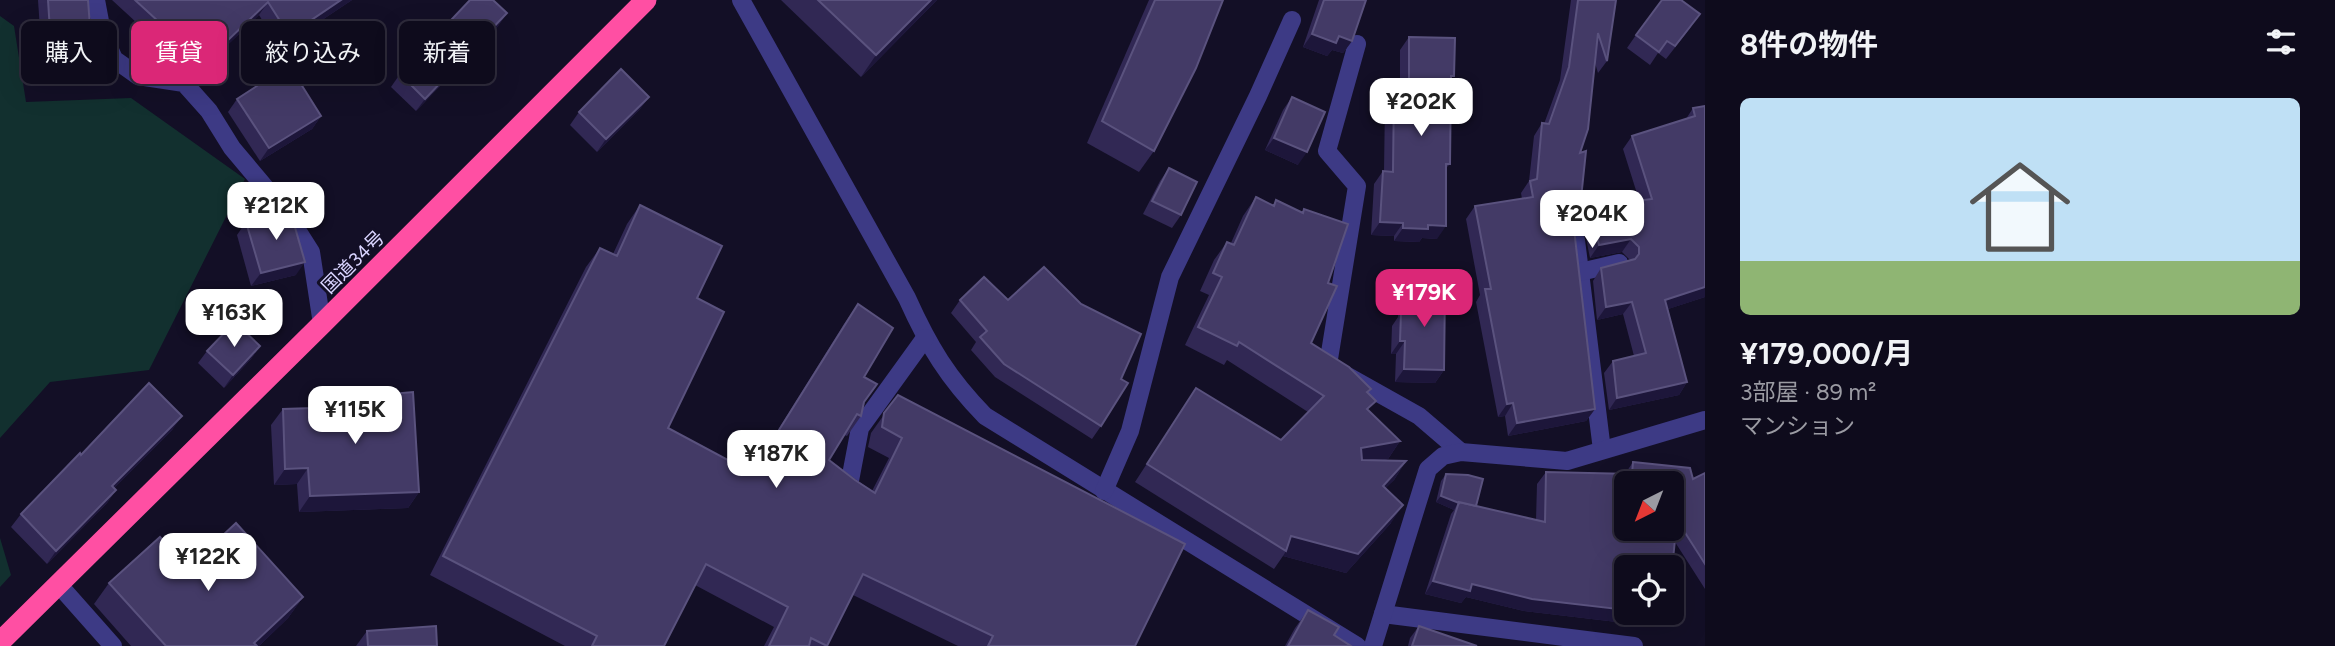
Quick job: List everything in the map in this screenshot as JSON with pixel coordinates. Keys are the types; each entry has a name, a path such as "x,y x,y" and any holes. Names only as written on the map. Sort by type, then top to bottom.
{"highway":[{"name":"国道34号","path":"0,642 646,0"}],"street":[{"path":"96,0 102,32 114,59 138,76 184,83 209,111 232,148 285,211 311,252 322,324"},
{"path":"741,0 908,298 925,338 958,388 985,416 1357,646"},
{"path":"1104,491 1130,431 1170,277 1292,20"},
{"path":"1357,44 1328,151 1357,186 1328,365 1419,416 1461,452"},
{"path":"1576,240 1602,450"},
{"path":"1580,272 1619,263"},
{"path":"848,491 860,428 925,338"},
{"path":"1373,646 1428,469 1443,456 1461,452 1567,461 1705,420"},
{"path":"60,585 113,646"},
{"path":"1383,614 1634,646"}],"green space":[{"path":"0,16 14,26 21,84 26,102 131,98 245,179 149,370 50,382 0,438"},
{"path":"0,538 11,575 0,587"}],"building":[{"path":"48,0 88,0 90,21 49,21"},
{"path":"135,0 341,0 310,21 280,21 268,2 248,21 241,21 241,28 227,41 227,21 158,21"},
{"path":"470,0 493,0 507,13 495,26 495,21 450,21"},
{"path":"818,0 931,0 876,55"},
{"path":"1155,0 1223,0 1196,68 1154,151 1102,121"},
{"path":"1324,0 1366,0 1352,41 1339,36 1336,43 1312,34"},
{"path":"1578,0 1616,0 1607,61 1598,33 1588,129 1580,153 1586,151 1580,208 1652,199 1632,136 1695,116 1693,108 1705,106 1705,287 1665,300 1687,382 1617,398 1613,361 1646,353 1632,302 1606,307 1601,268 1635,259 1639,254 1639,247 1631,239 1599,245 1593,220 1583,216 1575,222 1574,229 1595,409 1517,423 1513,403 1507,404 1485,289 1491,289 1475,206 1533,197 1530,181 1537,179 1542,123 1549,124 1569,67"},
{"path":"1662,0 1681,0 1700,14 1675,46 1667,41 1659,52 1636,35"},
{"path":"1409,37 1455,38 1454,76 1451,76 1450,164 1446,164 1446,226 1428,225 1428,229 1403,228 1403,223 1380,222 1383,171 1393,172 1394,88 1409,88"},
{"path":"621,69 649,97 606,139 579,112"},
{"path":"260,84 301,84 321,116 269,148 237,99"},
{"path":"410,84 439,84 425,99"},
{"path":"1292,97 1325,112 1307,152 1274,138"},
{"path":"1169,168 1197,182 1181,215 1152,201"},
{"path":"1256,197 1274,206 1276,200 1303,213 1304,209 1348,224 1328,283 1337,286 1311,343 1349,367 1371,389 1367,392 1376,401 1367,409 1400,441 1361,448 1362,460 1406,461 1383,486 1403,505 1358,554 1291,536 1286,551 1147,464 1196,388 1281,440 1324,396 1239,342 1237,346 1198,327 1222,277 1213,273 1227,242 1234,245"},
{"path":"640,205 722,246 697,298 724,312 668,428 752,473 858,304 893,328 864,377 877,384 864,402 861,416 857,414 829,460 875,493 902,438 882,427 884,413 898,395 1185,544 1135,646 988,646 993,636 863,574 827,646 811,638 809,646 769,646 788,607 706,564 664,646 592,646 597,636 443,556 600,248 617,256"},
{"path":"288,210 305,262 261,273 246,222"},
{"path":"1044,267 1081,304 1141,334 1121,379 1128,383 1101,426 1004,364 980,337 987,331 960,300 984,277 1008,300"},
{"path":"1407,287 1445,288 1444,370 1404,369 1405,341 1400,341 1401,313 1407,313"},
{"path":"230,327 240,327 260,346 233,375 207,351"},
{"path":"149,383 182,416 112,486 116,490 56,551 21,514"},
{"path":"413,392 419,492 310,496 308,468 285,469 283,409 346,407 345,398"},
{"path":"1633,462 1690,468 1693,479 1705,473 1705,564 1684,531 1684,471 1632,471"},
{"path":"1546,472 1614,474 1614,541 1675,541 1673,555 1614,555 1614,609 1532,599 1472,584 1470,591 1433,581 1459,502 1545,522"},
{"path":"1446,474 1483,479 1476,506 1441,496"},
{"path":"236,523 303,597 254,643 257,646 166,646 109,583 160,537 188,568"},
{"path":"1308,610 1339,627 1334,635 1351,646 1288,646"},
{"path":"436,626 437,646 368,646 367,631"},
{"path":"1419,626 1477,646 1412,646"}]}
